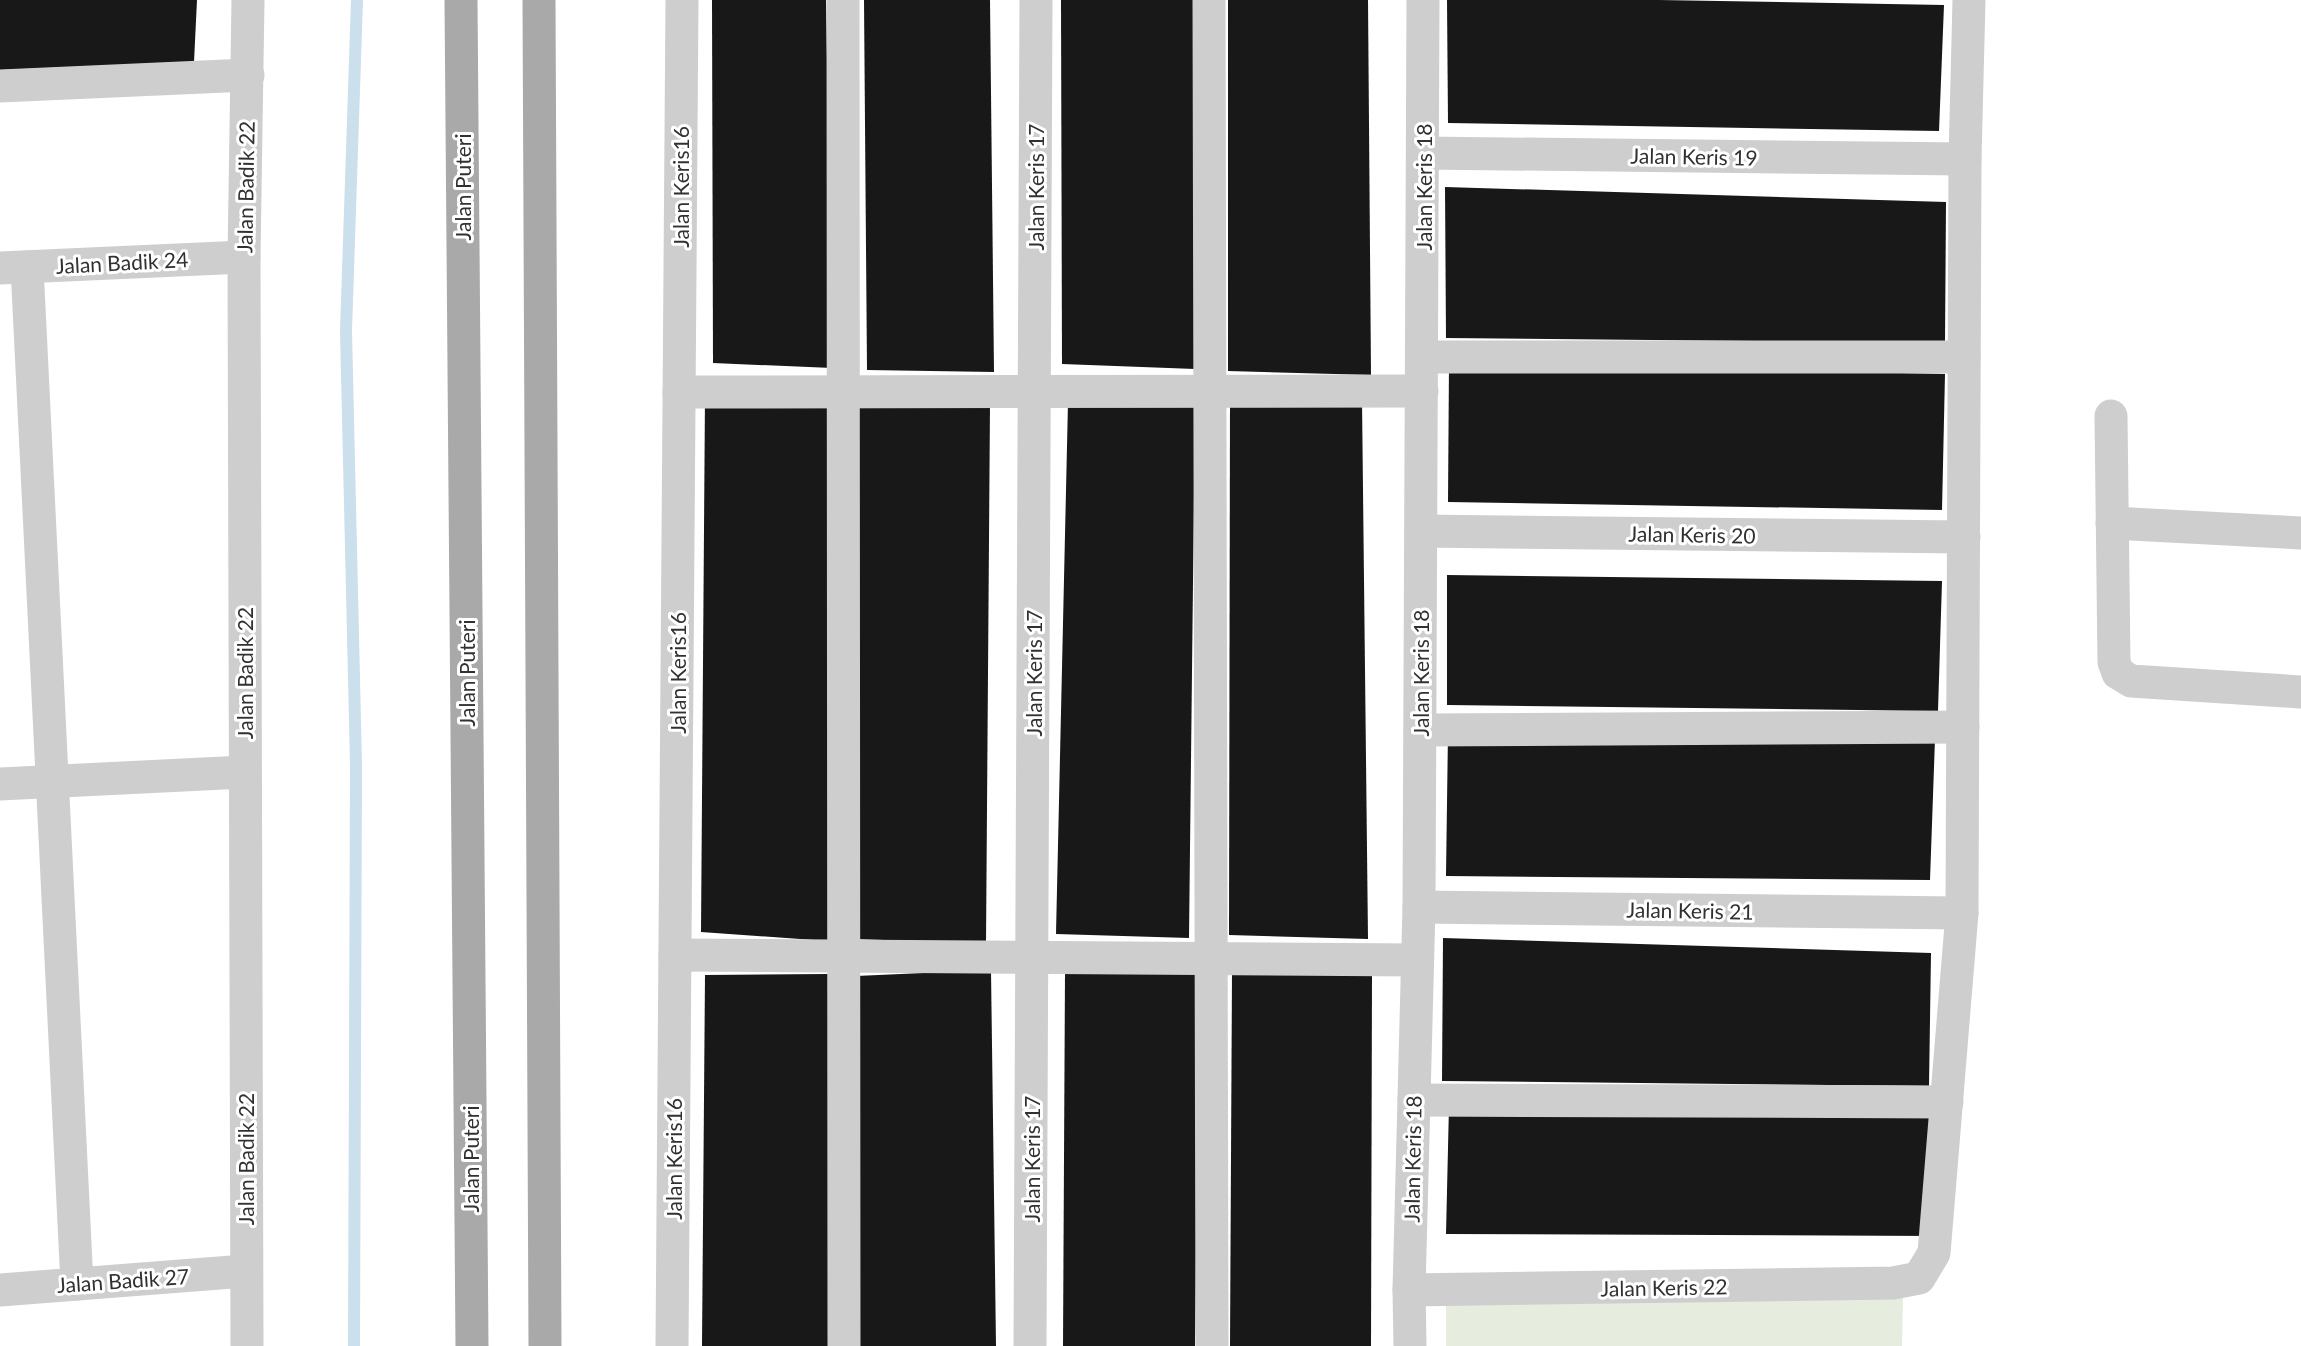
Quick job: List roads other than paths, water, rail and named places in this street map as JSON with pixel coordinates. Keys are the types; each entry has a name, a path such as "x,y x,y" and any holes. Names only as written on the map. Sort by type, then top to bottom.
{"main road":[{"name":"Jalan Puteri","path":"461,0 472,1346"},
{"path":"538,0 545,1346"}],"street":[{"name":"Jalan Badik 22","path":"247,1346 244,257 248,0"},
{"name":"Jalan Keris16","path":"672,1346 682,0"},
{"path":"843,0 844,1346"},
{"name":"Jalan Keris 17","path":"1030,1346 1036,0"},
{"path":"1209,0 1212,1346"},
{"name":"Jalan Keris 18","path":"1410,1346 1409,1290 1419,907 1423,0"},
{"path":"1414,1100 1947,1102 1962,913 1965,159 1970,0"},
{"path":"0,87 248,75"},
{"name":"Jalan Keris 19","path":"1423,153 1965,159"},
{"name":"Jalan Badik 24","path":"14,268 244,257"},
{"path":"14,268 53,782 77,1284"},
{"path":"1422,357 1964,357"},
{"path":"679,392 1422,391"},
{"path":"2111,416 2114,662 2118,673 2131,681 2301,692"},
{"path":"2112,523 2301,533"},
{"name":"Jalan Keris 20","path":"1421,531 1964,537"},
{"path":"1420,730 1963,727"},
{"path":"0,784 244,772"},
{"name":"Jalan Keris 21","path":"1419,907 1962,913"},
{"path":"675,955 1417,960"},
{"name":"Jalan Keris 22","path":"1409,1290 1893,1284 1919,1278 1934,1253 1947,1102"},
{"name":"Jalan Badik 27","path":"0,1290 245,1271"}],"waterway":[{"path":"354,1346 356,765 346,331 357,0"}]}
